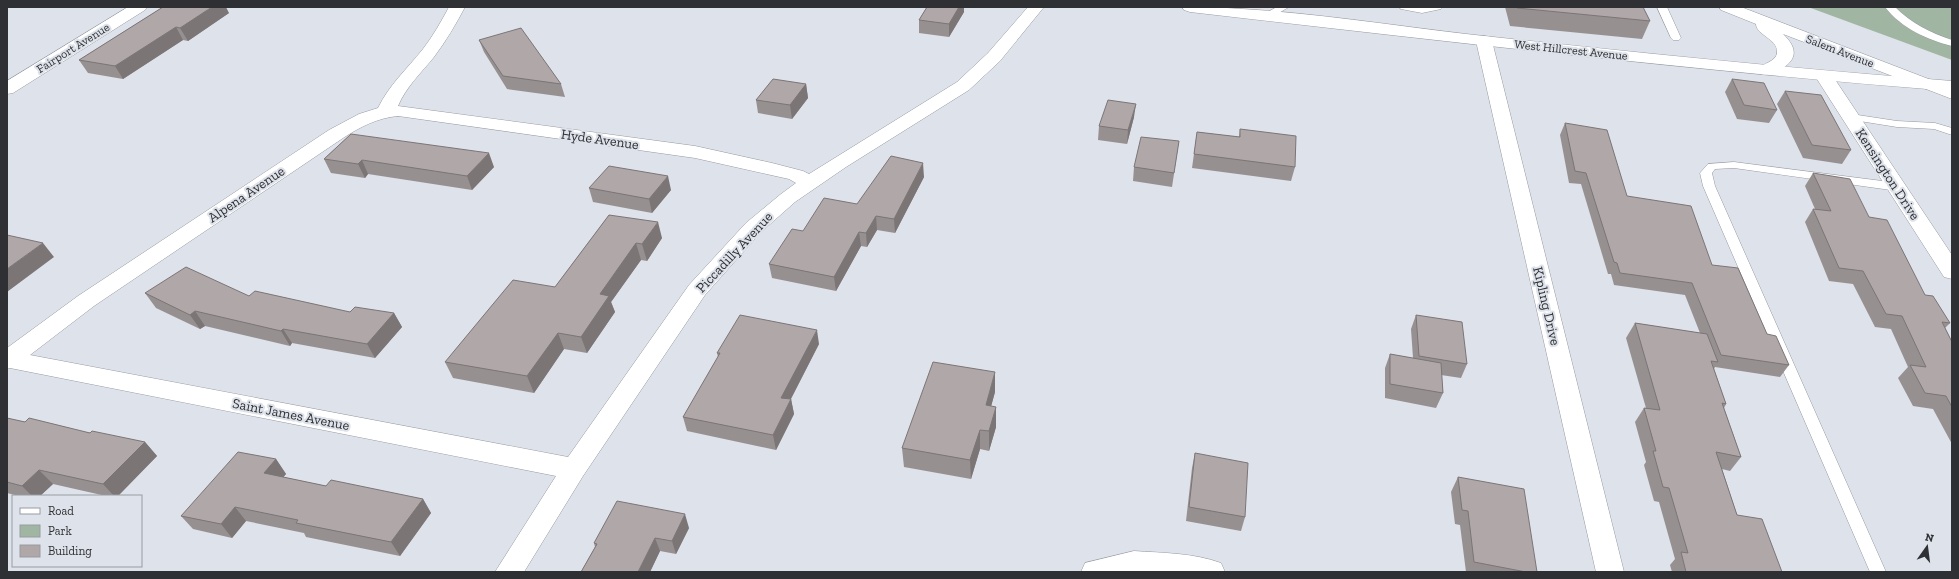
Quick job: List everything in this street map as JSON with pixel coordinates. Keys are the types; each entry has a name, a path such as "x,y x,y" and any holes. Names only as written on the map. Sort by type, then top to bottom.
{"street":[{"name":"Fairport Avenue","path":"7,89 139,7"},
{"path":"386,111 395,92 429,52 446,28 457,7"},
{"name":"Piccadilly Avenue","path":"509,572 574,469 697,290 753,228 788,198 963,86 994,57 1036,7"},
{"name":"West Hillcrest Avenue","path":"1190,7 1484,41 1824,76 1920,82 1952,86"},
{"name":"Salem Avenue","path":"1727,7 1952,94"},
{"path":"1752,17 1772,32 1784,44 1786,53 1782,62 1766,70"},
{"name":"Kipling Drive","path":"1484,41 1610,572"},
{"name":"Kensington Drive","path":"1824,76 1898,187 1952,272"},
{"name":"Hyde Avenue","path":"386,111 398,111 695,152 778,170 796,175 811,183"},
{"name":"Alpena Avenue","path":"8,360 86,301 336,134 358,121 386,111"},
{"name":"Saint James Avenue","path":"8,360 574,469"},
{"path":"1095,572 1134,563 1182,567 1211,572"}],"lane":[{"path":"1266,16 1284,7"},
{"path":"1404,7 1422,10 1438,7"},
{"path":"1662,7 1676,38"},
{"path":"1890,7 1898,16 1912,26 1930,36 1952,43"},
{"path":"1851,117 1896,124 1935,126 1952,132"},
{"path":"1878,572 1709,186 1706,173 1712,166 1734,165 1898,187"}],"green space":[{"path":"1808,7 1952,7 1952,60"}],"building":[{"path":"163,7 212,7 180,28 176,27 115,66 79,60"},
{"path":"927,7 959,7 949,24 919,20"},
{"path":"1643,7 1650,21 1517,8"},
{"path":"521,28 561,84 503,76 479,40"},
{"path":"773,79 806,84 790,105 756,100"},
{"path":"1732,79 1764,83 1777,110 1744,105"},
{"path":"1785,91 1821,95 1851,150 1812,145"},
{"path":"1108,100 1136,104 1128,130 1099,126"},
{"path":"1565,123 1607,130 1627,196 1691,206 1712,265 1738,268 1767,334 1776,336 1789,365 1721,355 1692,283 1620,273 1617,263 1614,262 1586,173 1575,171"},
{"path":"1240,129 1296,136 1295,167 1194,154 1197,132 1240,137"},
{"path":"351,134 489,153 467,176 362,160 358,164 324,159"},
{"path":"1141,137 1179,141 1174,173 1134,167"},
{"path":"891,156 923,163 894,219 876,216 866,233 859,232 834,277 769,264 792,229 803,231 824,198 857,204"},
{"path":"609,166 668,176 649,199 589,188"},
{"path":"1813,173 1850,179 1869,217 1887,220 1925,295 1933,296 1950,323 1942,322 1952,342 1952,407 1946,396 1925,393 1910,365 1926,367 1902,316 1886,314 1863,271 1839,268 1813,209 1831,211"},
{"path":"609,215 658,222 642,244 636,243 600,294 609,296 581,337 558,333 527,376 445,362 513,280 555,287"},
{"path":"7,235 43,243 7,269"},
{"path":"186,267 249,296 255,291 350,312 355,307 394,313 367,344 283,329 281,331 195,311 190,315 145,293"},
{"path":"740,315 817,330 781,398 791,399 773,435 683,417 720,353 717,353"},
{"path":"1416,315 1462,322 1467,364 1419,356"},
{"path":"1635,323 1707,334 1718,362 1711,361 1726,404 1722,403 1741,457 1716,452 1737,515 1762,519 1782,572 1686,572 1681,552 1688,553 1669,488 1663,487 1653,451 1656,451 1644,408 1660,410"},
{"path":"1390,354 1441,363 1443,393 1390,384"},
{"path":"933,362 995,372 986,405 996,407 989,431 980,430 970,460 902,448"},
{"path":"7,418 25,422 29,418 90,433 92,431 145,442 103,484 39,470 22,486 7,482"},
{"path":"238,452 276,459 264,473 326,486 331,480 423,499 391,542 296,523 298,520 235,507 221,524 181,516"},
{"path":"1195,453 1248,463 1245,517 1189,507"},
{"path":"1458,477 1524,489 1537,572 1526,572 1474,562 1468,511 1462,510"},
{"path":"617,501 685,514 672,541 655,538 638,572 581,572 597,544 594,543"}]}
